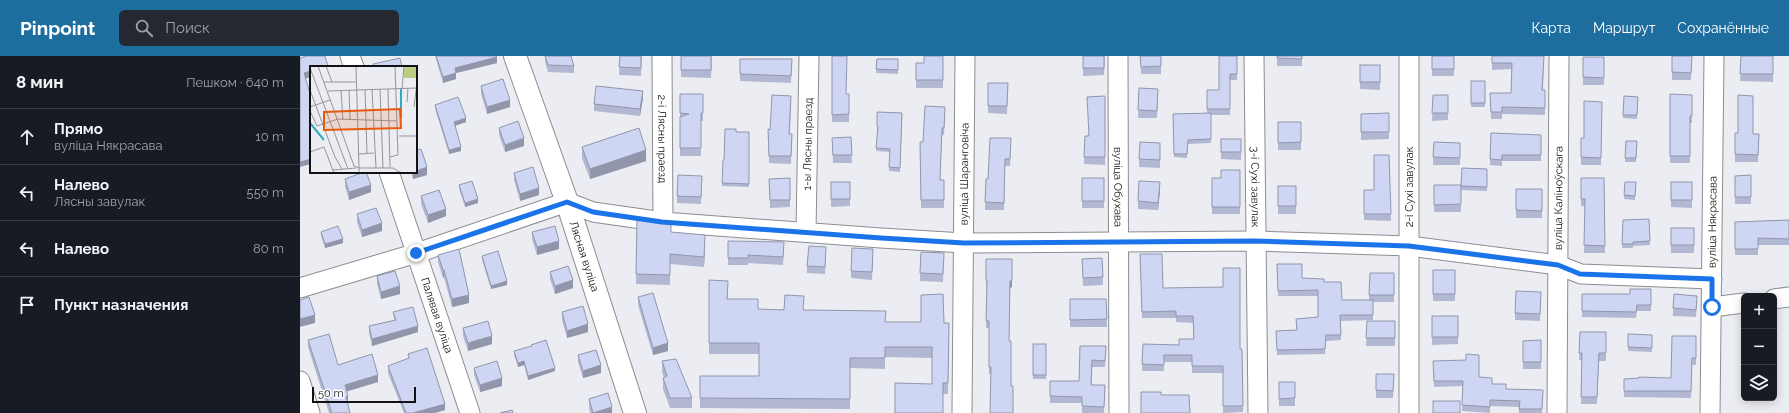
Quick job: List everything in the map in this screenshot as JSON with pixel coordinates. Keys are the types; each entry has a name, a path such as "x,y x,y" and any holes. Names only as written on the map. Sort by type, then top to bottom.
{"main road":[{"name":"Лясная вуліца","path":"515,56 567,202 635,413"}],"street":[{"path":"350,56 354,66"},
{"name":"2-і Лясны праезд","path":"662,56 662,222"},
{"name":"1-ы Лясны праезд","path":"806,232 809,56"},
{"name":"вуліца Шаранговіча","path":"962,413 965,56"},
{"name":"вуліца Обухава","path":"1118,56 1119,413"},
{"name":"3-і Сухі завулак","path":"1254,56 1258,413"},
{"name":"2-і Сухі завулак","path":"1408,413 1409,56"},
{"name":"вуліца Каліноўскага","path":"1557,413 1559,56"},
{"name":"вуліца Някрасава","path":"1710,413 1714,56"},
{"name":"Палявая вуліца","path":"389,173 470,413"},
{"path":"300,288 416,253 567,202 593,212 662,222 964,243 1255,241 1409,246 1558,265 1580,274 1712,279"},
{"path":"1777,299 1789,297"},
{"path":"1712,307 1741,303"},
{"path":"300,381 310,413"}],"building":[{"path":"307,56 325,56 328,66 310,66 310,71 304,73 310,94 310,159 300,162 300,58"},
{"path":"436,56 497,57 455,68 456,73 443,77"},
{"path":"545,56 571,56 574,66 548,65"},
{"path":"620,56 641,56 641,68 619,67"},
{"path":"681,56 711,56 711,70 681,70"},
{"path":"832,56 847,56 846,94 849,94 849,114 832,115"},
{"path":"924,56 943,56 943,80 916,80 916,63 924,63"},
{"path":"1083,56 1104,56 1104,68 1083,68"},
{"path":"1140,56 1161,56 1161,66 1141,67"},
{"path":"1219,56 1237,56 1237,74 1230,74 1230,109 1207,109 1207,90 1219,90"},
{"path":"1277,56 1302,56 1302,59 1277,58"},
{"path":"1432,56 1454,56 1454,69 1432,69"},
{"path":"1492,56 1544,56 1542,90 1545,90 1545,108 1502,107 1502,112 1491,112 1490,93 1511,93 1512,63 1492,63"},
{"path":"1672,56 1692,56 1691,73 1672,72"},
{"path":"1741,56 1773,56 1773,74 1740,74"},
{"path":"1583,57 1604,57 1604,78 1583,77"},
{"path":"400,58 402,66 374,66 373,64"},
{"path":"740,59 792,59 791,76 740,74"},
{"path":"877,59 898,59 898,70 876,69"},
{"path":"1360,65 1380,65 1380,82 1360,82"},
{"path":"503,79 510,100 487,107 481,86"},
{"path":"1471,81 1485,81 1485,103 1471,103"},
{"path":"988,83 1008,83 1007,106 988,106"},
{"path":"596,86 643,91 640,109 594,104"},
{"path":"1139,88 1158,89 1157,111 1138,110"},
{"path":"680,94 703,94 703,113 701,113 701,148 680,148 680,117 689,114 680,113"},
{"path":"1670,94 1692,95 1692,116 1690,116 1690,156 1670,156"},
{"path":"772,95 791,96 789,134 792,134 791,156 769,156 768,129 770,130"},
{"path":"1433,95 1448,95 1448,113 1432,113"},
{"path":"1738,95 1753,96 1753,134 1759,134 1758,155 1735,154 1735,133 1738,133"},
{"path":"1105,96 1105,157 1084,157 1085,136 1089,136 1087,97"},
{"path":"1624,96 1638,97 1637,115 1623,115"},
{"path":"458,97 466,118 454,122 461,147 449,150 435,105"},
{"path":"1584,101 1602,102 1601,158 1581,157 1581,138 1584,138"},
{"path":"925,106 945,107 944,128 942,128 940,180 944,180 944,200 921,200 920,142 923,142"},
{"path":"877,112 902,113 900,168 889,167 890,149 876,148 878,126"},
{"path":"1211,113 1211,139 1188,140 1187,154 1174,154 1173,114"},
{"path":"1389,113 1389,132 1361,132 1361,114"},
{"path":"518,121 524,138 505,145 499,128"},
{"path":"1278,122 1301,122 1301,142 1278,143"},
{"path":"639,128 646,150 590,169 582,147"},
{"path":"725,129 736,129 736,132 749,132 749,184 722,183"},
{"path":"1491,133 1541,135 1541,155 1502,155 1502,160 1490,159"},
{"path":"851,137 852,155 833,155 832,138"},
{"path":"990,138 1011,138 1010,159 1005,159 1004,203 985,202"},
{"path":"1221,139 1241,139 1241,152 1221,152"},
{"path":"1626,141 1637,141 1636,158 1625,158"},
{"path":"1140,142 1160,143 1160,160 1139,159"},
{"path":"1434,142 1460,143 1460,158 1433,157"},
{"path":"421,149 427,167 417,171 417,150"},
{"path":"1374,155 1389,155 1391,214 1364,214 1364,190 1374,190"},
{"path":"533,167 539,188 520,194 514,173"},
{"path":"1462,168 1487,169 1487,187 1461,186"},
{"path":"1221,170 1240,170 1240,207 1212,207 1212,178 1221,178"},
{"path":"361,173 366,173 371,185 349,192 345,179"},
{"path":"678,175 702,176 701,197 677,196"},
{"path":"1751,175 1751,197 1735,197 1735,176"},
{"path":"790,178 790,200 770,200 769,179"},
{"path":"1082,178 1104,178 1104,201 1082,201"},
{"path":"1581,178 1604,178 1605,246 1584,245 1585,199 1581,199"},
{"path":"472,181 478,199 465,203 459,185"},
{"path":"1139,181 1160,182 1158,203 1138,201"},
{"path":"831,182 850,182 850,199 831,199"},
{"path":"1625,182 1636,182 1635,196 1624,195"},
{"path":"1671,182 1692,182 1692,200 1671,200"},
{"path":"1434,185 1461,185 1461,204 1434,205"},
{"path":"1278,186 1296,186 1296,206 1278,206"},
{"path":"1516,189 1542,189 1542,211 1516,210"},
{"path":"439,190 446,209 428,215 421,196"},
{"path":"376,208 382,223 362,230 357,214"},
{"path":"1649,219 1650,241 1622,244 1623,220"},
{"path":"637,220 671,224 671,232 705,235 704,257 670,254 670,275 636,274"},
{"path":"1789,220 1789,239 1758,238 1758,249 1735,249 1735,222"},
{"path":"338,226 343,239 325,244 321,232"},
{"path":"555,226 559,241 537,247 532,232"},
{"path":"1671,228 1694,228 1694,245 1671,245"},
{"path":"728,241 784,242 783,257 748,255 748,258 728,258"},
{"path":"809,246 826,247 825,267 807,266"},
{"path":"852,248 873,249 872,272 851,271"},
{"path":"459,249 469,295 452,299 438,255"},
{"path":"498,251 507,281 491,286 482,256"},
{"path":"921,252 944,253 943,274 920,273"},
{"path":"1140,254 1162,254 1163,288 1223,287 1223,268 1240,268 1240,349 1242,349 1243,406 1223,406 1223,366 1192,366 1192,355 1164,355 1164,365 1142,364 1143,344 1179,345 1179,339 1194,339 1193,316 1176,316 1176,311 1142,312"},
{"path":"1102,258 1103,277 1083,278 1082,259"},
{"path":"986,259 1012,259 1009,341 1011,341 1011,386 1013,386 1013,413 990,413 991,367 989,367 989,321 986,321"},
{"path":"1277,264 1302,264 1302,278 1324,279 1324,282 1341,282 1342,300 1373,300 1373,315 1340,315 1341,335 1326,335 1325,349 1277,350 1276,331 1297,330 1296,319 1318,317 1318,290 1278,291"},
{"path":"568,266 573,280 555,286 550,272"},
{"path":"1433,270 1455,270 1455,294 1433,294"},
{"path":"395,271 400,286 381,292 377,276"},
{"path":"1370,273 1394,273 1394,295 1369,295"},
{"path":"709,280 728,281 727,299 758,299 758,309 784,310 785,295 804,296 803,310 886,311 885,322 921,322 921,295 943,294 944,323 949,323 948,383 943,383 943,413 895,413 895,383 932,384 932,347 885,347 885,358 850,358 850,399 700,398 700,376 759,376 759,343 709,343"},
{"path":"1630,289 1651,289 1651,305 1637,305 1636,312 1582,311 1582,294 1630,294"},
{"path":"1516,291 1541,292 1540,314 1515,313"},
{"path":"653,293 668,343 653,348 638,297"},
{"path":"1674,294 1697,296 1696,310 1673,308"},
{"path":"309,297 315,315 300,319 300,300"},
{"path":"1070,299 1106,299 1107,319 1070,320"},
{"path":"583,306 588,324 567,331 562,312"},
{"path":"413,307 418,326 372,339 369,326 396,320 393,312"},
{"path":"1432,316 1458,316 1458,337 1432,337"},
{"path":"488,321 492,336 468,343 463,328"},
{"path":"1367,321 1395,321 1395,338 1366,338"},
{"path":"1580,332 1606,332 1606,353 1599,353 1597,397 1581,397 1582,353 1579,353"},
{"path":"329,334 338,365 372,354 378,375 345,385 350,413 332,413 308,340"},
{"path":"1628,334 1652,335 1652,348 1628,347"},
{"path":"1672,336 1696,336 1696,358 1692,358 1691,391 1624,391 1624,379 1639,377 1671,378"},
{"path":"546,340 555,368 528,376 524,361 518,363 514,351"},
{"path":"1541,340 1541,362 1523,362 1523,341"},
{"path":"1033,344 1046,344 1046,375 1033,375"},
{"path":"1080,346 1106,346 1105,361 1092,360 1091,385 1105,385 1104,407 1082,406 1082,397 1050,396 1050,381 1079,381"},
{"path":"427,348 445,404 413,413 406,413 388,366 409,358 408,354"},
{"path":"596,350 601,365 583,371 578,355"},
{"path":"1466,354 1479,355 1479,377 1492,378 1492,384 1506,384 1506,389 1543,390 1542,409 1519,409 1520,401 1490,400 1490,407 1462,405 1463,381 1434,381 1433,361 1466,360"},
{"path":"676,359 692,398 670,398 663,378 667,376 662,361"},
{"path":"497,361 502,378 480,385 474,368"},
{"path":"1376,374 1394,374 1393,391 1376,390"},
{"path":"1279,382 1295,382 1295,398 1279,399"},
{"path":"1141,392 1161,392 1161,395 1189,395 1190,413 1141,413"},
{"path":"608,393 612,407 593,413 589,399"},
{"path":"1433,401 1460,401 1460,413 1433,413"},
{"path":"512,410 513,413 500,413"}],"route":[{"path":"416,253 567,202 593,212 662,222 964,243 1255,241 1409,246 1558,265 1580,274 1712,279 1712,307"}]}
